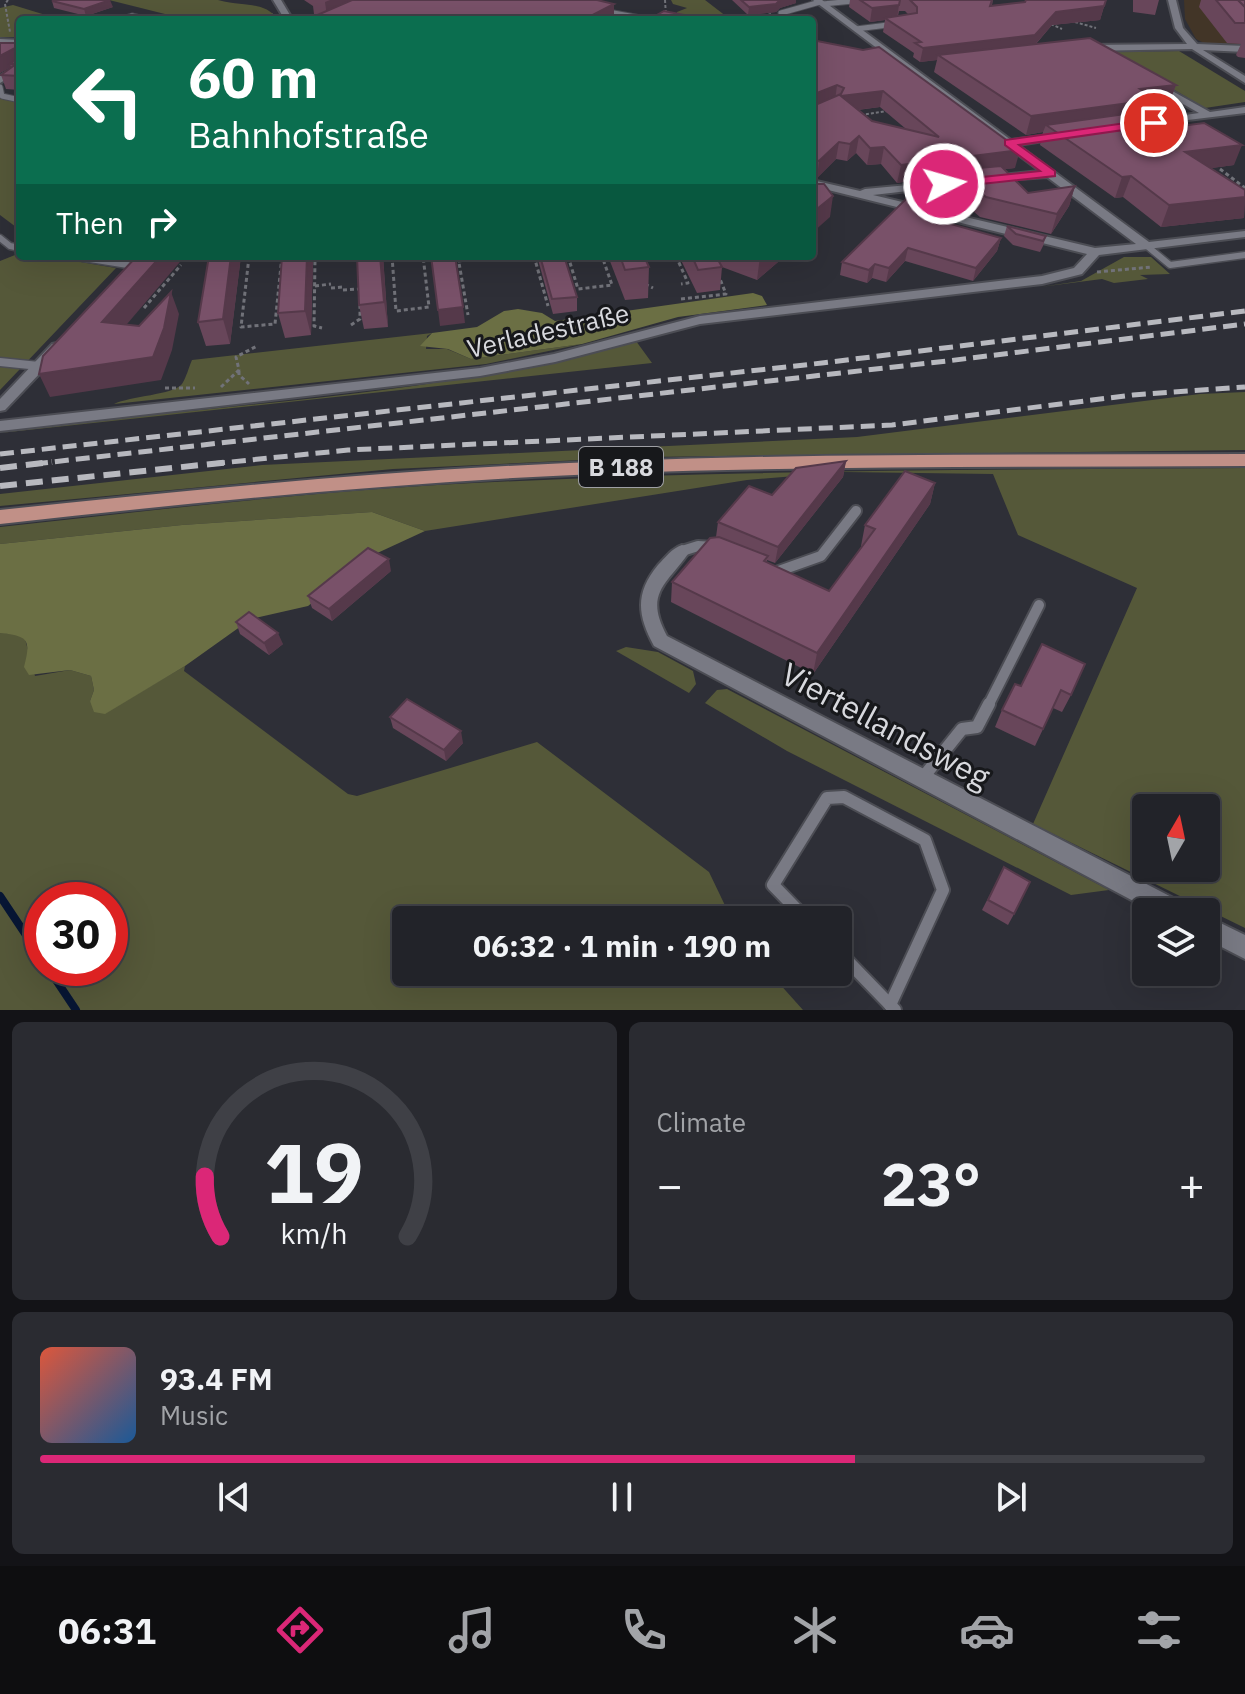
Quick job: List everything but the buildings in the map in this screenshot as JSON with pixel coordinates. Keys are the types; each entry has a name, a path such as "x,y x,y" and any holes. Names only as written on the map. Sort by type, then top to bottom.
{"main road":[{"name":"B 188","path":"0,517 306,487 618,467 841,462 1245,460"}],"street":[{"path":"1172,0 1175,25 1193,47 1245,80"},
{"path":"820,2 1147,246"},
{"path":"1092,48 1106,56"},
{"path":"1070,50 1245,49"},
{"path":"877,57 891,55"},
{"path":"911,69 925,67"},
{"path":"1145,79 1208,115"},
{"path":"1140,125 1245,110"},
{"path":"1009,143 1068,135"},
{"path":"975,181 1051,173"},
{"path":"816,184 1095,252 1245,234"},
{"path":"816,197 944,184"},
{"path":"1078,271 1095,252"},
{"path":"124,277 140,260"},
{"name":"Verladestraße","path":"0,426 480,372 555,358 700,320 1042,280 1078,271"},
{"path":"0,407 71,333"},
{"name":"Viertellandsweg","path":"682,551 650,589 646,605 648,621 660,641 1150,898"},
{"path":"1220,934 1245,947"}],"lane":[{"path":"781,13 820,2 863,0"},
{"path":"594,9 630,16"},
{"path":"856,29 910,23"},
{"path":"0,87 2,96 16,99"},
{"path":"1147,246 1170,265 1245,255"},
{"path":"0,362 39,366"},
{"path":"765,568 778,573 821,556 856,511"},
{"path":"682,551 698,546 728,552"},
{"path":"921,780 962,729 977,727 1039,605"},
{"path":"793,906 773,885 827,798 844,797 925,840 943,890 893,1008 852,966"}],"path":[{"path":"1,41 10,36 5,4 8,0"},
{"path":"1042,19 1062,29"},
{"path":"1068,20 1096,28"},
{"path":"858,115 887,111"},
{"path":"1220,169 1245,188"},
{"path":"140,260 182,264 204,260"},
{"path":"215,260 215,268"},
{"path":"249,260 241,327 275,324 282,260"},
{"path":"315,260 314,326 322,328"},
{"path":"392,260 396,311 429,307 423,260"},
{"path":"458,260 468,315"},
{"path":"535,260 548,306"},
{"path":"569,260 578,289 612,285 603,260"},
{"path":"678,260 688,283 681,284"},
{"path":"144,308 182,264"},
{"path":"1078,271 1102,273 1170,265"},
{"path":"681,299 727,293 714,268"},
{"path":"642,277 646,287 653,288"},
{"path":"315,286 359,289"},
{"path":"351,325 360,319 360,304"},
{"path":"249,384 239,375 236,357 257,346"},
{"path":"223,386 239,370"}],"shaded area":[{"path":"1184,0 1245,0 1245,47 1208,45 1196,39 1185,19"}],"green space":[{"path":"109,0 218,0 260,7 275,16 173,16"},
{"path":"671,0 705,0 726,16 677,16 677,12 687,8 673,4"},
{"path":"13,5 49,16 16,16 16,37 0,37 0,8"},
{"path":"1179,51 1245,91 1245,102 1205,108 1110,52"},
{"path":"0,97 16,100 16,227 0,215"},
{"path":"16,255 16,260 69,260 116,268 0,390 0,261"},
{"path":"1124,257 1151,257 1170,274 1140,275 1148,279 1114,283 1102,279 1040,287 1081,281"},
{"path":"753,293 762,296 767,305 678,317 582,344 471,359 448,349 420,346 432,333 477,327 504,311 518,309 542,313 555,321"},
{"path":"432,333 427,336 426,349 447,349 471,359 582,344 486,364 114,404 177,388 182,384 192,360"},
{"path":"636,341 652,363 0,433 400,388 480,376"},
{"path":"1245,392 1245,450 644,457 393,469 0,506 0,494 262,465 857,437 1200,394"},
{"path":"1245,468 1245,928 1220,916 1220,898 1184,898 1151,882 1220,882 1220,794 1132,794 1132,873 1033,824 1137,588 1018,535 993,474 844,472 747,480 425,531 372,512 182,525 0,544 0,527 382,489 538,480 740,474 942,470"},
{"path":"372,512 425,531 373,555 308,606 251,619 185,666 105,714 94,712 90,701 94,690 91,676 70,670 29,675 24,667 26,641 0,633 0,544 182,525"},
{"path":"0,633 18,634 25,639 35,676 70,670 91,676 94,690 90,701 105,713 185,666 184,671 348,794 357,796 537,742 709,872 725,906 392,906 392,986 782,986 803,1010 0,1010"},
{"path":"626,647 658,652 693,671 696,684 689,693 616,651"},
{"path":"727,689 1109,890 1071,895 787,751 705,703 717,690"}],"waterway":[{"path":"0,896 24,932"},
{"path":"60,986 76,1010"}],"railway":[{"path":"0,454 822,363 1245,311"},
{"path":"34,464 947,361 1245,324"},
{"path":"211,464 348,450 892,425 1133,395 1245,387"},
{"path":"0,468 52,462"},
{"path":"0,486 230,462"}],"route":[{"path":"944,184 1051,173 1009,143 1154,123"}]}
